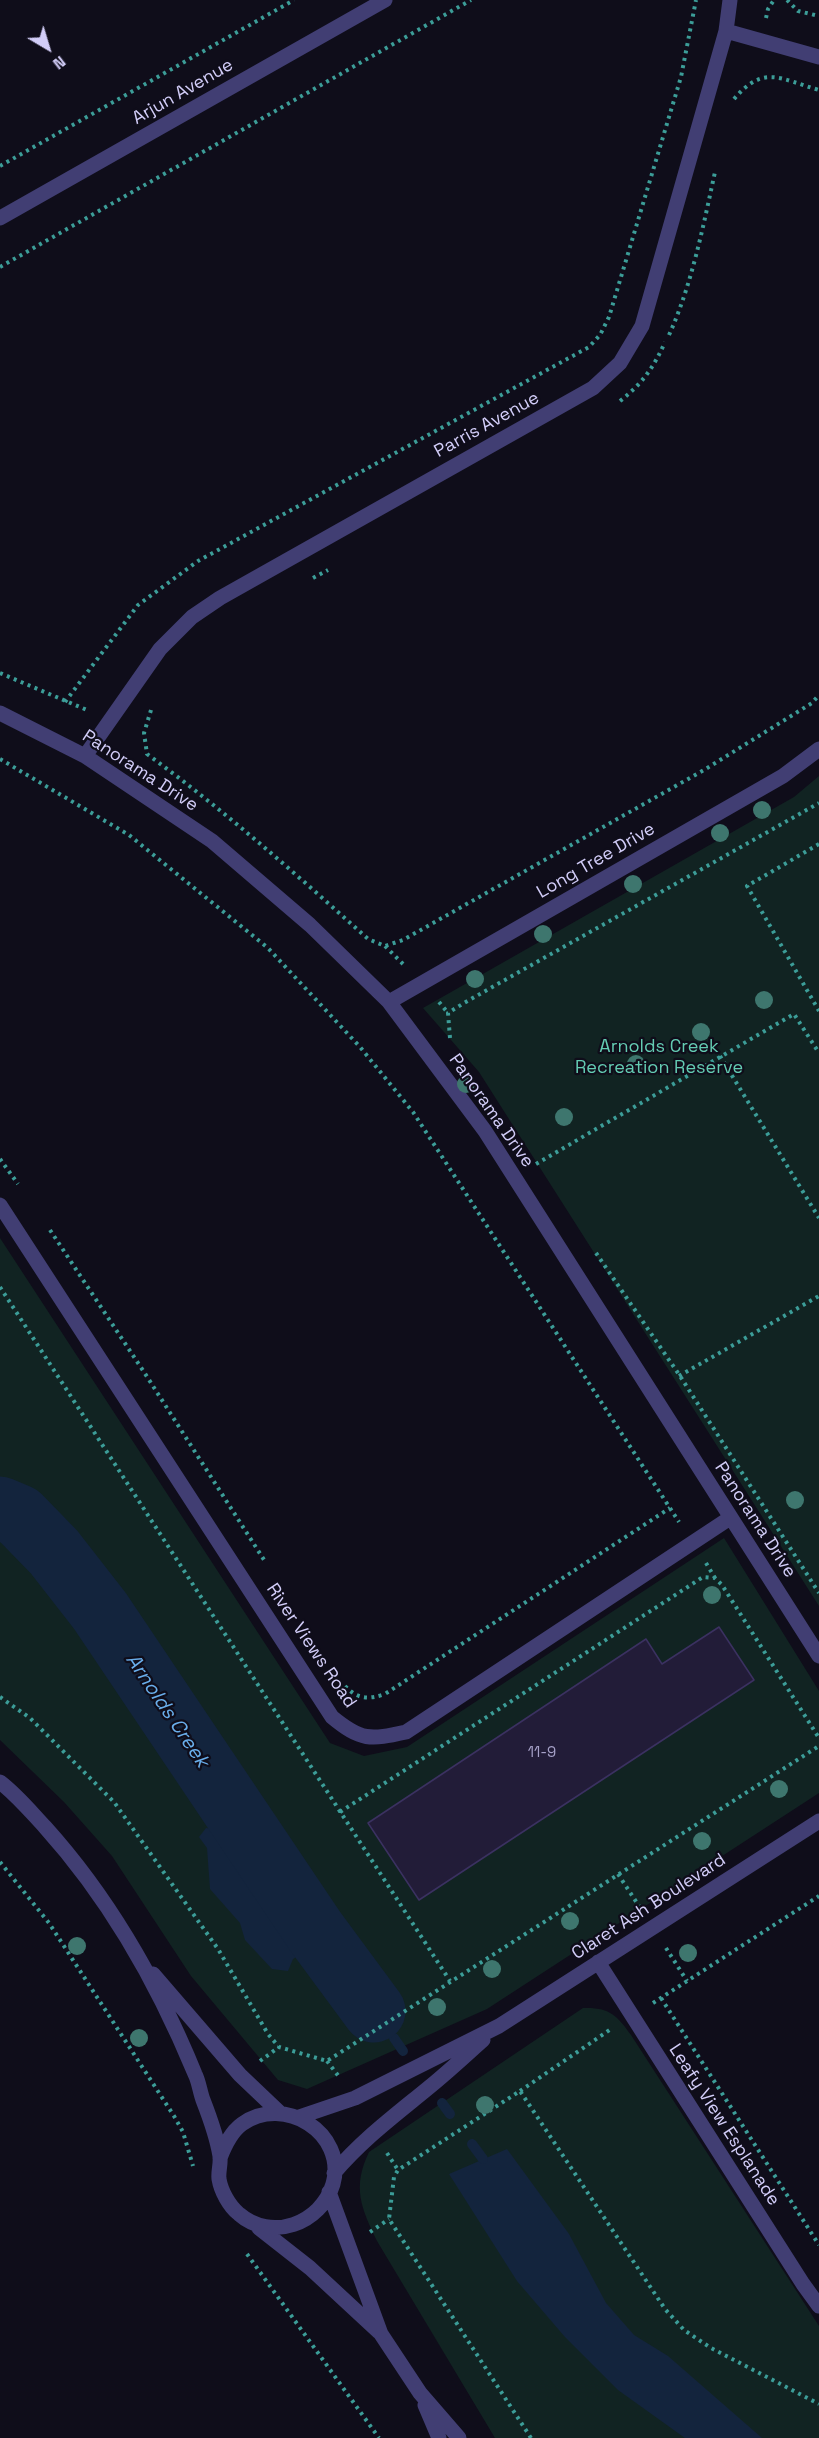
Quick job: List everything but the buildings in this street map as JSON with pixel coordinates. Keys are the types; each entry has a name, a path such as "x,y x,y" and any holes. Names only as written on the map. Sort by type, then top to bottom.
{"street":[{"name":"Arjun Avenue","path":"0,218 385,0"},
{"name":"Parris Avenue","path":"85,756 160,649 192,617 220,598 593,388 621,363 642,326 726,32 730,0"},
{"path":"726,32 819,57"},
{"name":"Panorama Drive","path":"0,713 85,756 212,841 310,925 389,1002 485,1131 819,1656"},
{"name":"Long Tree Drive","path":"389,1002 783,776 819,749"},
{"name":"River Views Road","path":"0,1205 332,1717 352,1733 379,1738 406,1732 730,1518"},
{"path":"0,1782 13,1792 70,1854 108,1907 141,1960 196,2075 209,2113 220,2158 219,2179 226,2198 238,2214 255,2224 310,2268 381,2334"},
{"name":"Claret Ash Boulevard","path":"299,2117 355,2098 499,2026 819,1821"},
{"path":"141,1960 240,2075 280,2113"},
{"name":"Leafy View Esplanade","path":"598,1962 819,2306"},
{"name":"Claret Ash Boulevard","path":"334,2173 355,2148 499,2026"},
{"path":"220,2158 228,2139 242,2124 260,2115 280,2113 299,2117 316,2128 328,2144 334,2163 334,2173 325,2202 312,2217 293,2226 274,2228 255,2224"},
{"path":"329,2192 381,2334 420,2393 459,2438"},
{"path":"420,2393 439,2438"}],"path":[{"path":"0,166 294,0"},
{"path":"0,267 471,0"},
{"path":"0,673 65,702 138,605 198,561 590,347 600,335 609,317 681,77 696,0"},
{"path":"787,0 798,11 819,16"},
{"path":"730,104 748,84 768,76 819,90"},
{"path":"614,406 638,387 651,369 679,311 704,222 716,168"},
{"path":"310,580 330,569"},
{"path":"156,702 144,733 147,754 188,783 269,849 368,939 385,946 403,940 704,770 812,703 819,695"},
{"path":"0,759 129,835 268,948 360,1047 413,1112 670,1508 385,1694 371,1699 353,1695 343,1683"},
{"path":"450,1039 448,1013 464,1002 819,803"},
{"path":"819,844 747,886 819,1011"},
{"path":"514,1176 794,1014 819,1053"},
{"path":"720,1056 819,1218"},
{"path":"531,1157 542,1173"},
{"path":"0,1159 20,1187"},
{"path":"46,1224 144,1372 272,1573"},
{"path":"595,1251 680,1376 819,1593"},
{"path":"0,1287 450,1981"},
{"path":"651,1393 819,1296"},
{"path":"340,1812 704,1576 715,1578 722,1585 819,1738"},
{"path":"0,1697 30,1718 114,1802 218,1949 268,2034 279,2048 327,2061 819,1746"},
{"path":"0,1862 49,1923 174,2116 183,2132 194,2173"},
{"path":"618,1874 687,1981"},
{"path":"531,2438 389,2219 394,2177 398,2170 631,2016 819,1896"},
{"path":"661,1998 819,2245"},
{"path":"520,2091 665,2309 684,2330 711,2348 819,2404"},
{"path":"241,2248 272,2287 379,2438"}],"green space":[{"name":"Arnolds Creek Recreation Reserve","path":"819,776 819,1606 479,1072 423,1008 794,797"},
{"path":"0,1238 330,1743 364,1756 407,1747 724,1538 819,1691 819,1793 487,2009 307,2089 278,2080 191,1976 112,1856 64,1802 0,1740"},
{"path":"583,2008 606,2011 617,2017 626,2028 819,2326 819,2438 495,2438 377,2241 363,2208 360,2187 369,2152"}],"water":[{"path":"238,1817 263,1836 276,1859 308,1901 316,1944 293,1959 288,1971 272,1969 245,1940 240,1923 210,1889 207,1848 199,1837 206,1828 223,1830 221,1821"},
{"path":"507,2149 569,2234 606,2303 634,2335 668,2356 762,2438 685,2438 618,2390 565,2337 517,2281 449,2174"}],"waterway":[{"name":"Arnolds Creek","path":"0,1508 19,1516 54,1552 100,1611 315,1931 374,2011"},
{"path":"394,2038 403,2051"},
{"path":"442,2103 450,2114"},
{"path":"472,2144 483,2159"}]}
